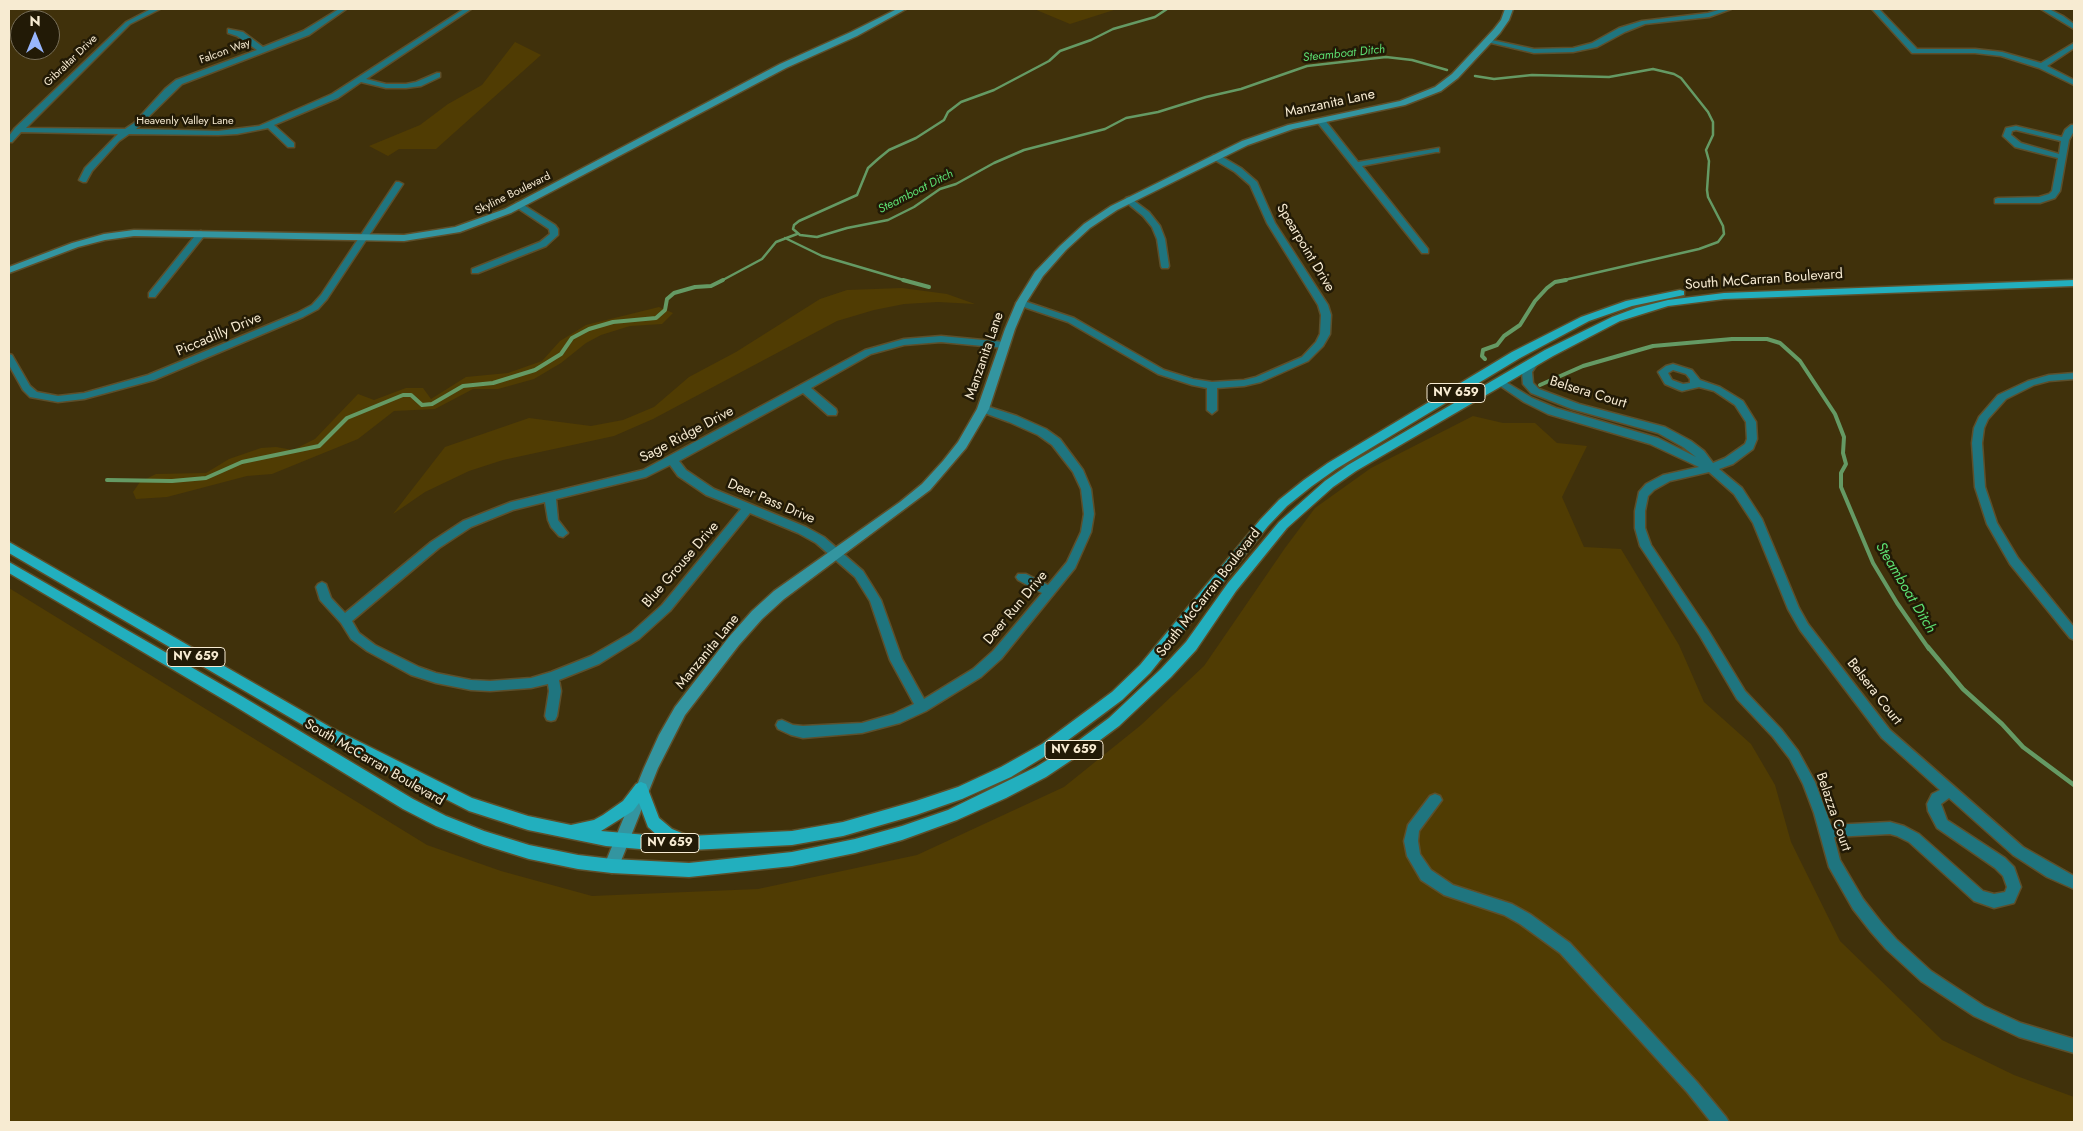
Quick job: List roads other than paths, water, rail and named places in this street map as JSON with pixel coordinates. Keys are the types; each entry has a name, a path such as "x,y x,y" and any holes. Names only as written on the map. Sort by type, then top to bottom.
{"main road":[{"name":"South McCarran Boulevard","path":"9,548 325,731 469,804 528,824 565,832 622,840 651,843 691,843 792,838 843,829 890,816 962,792 1006,772 1047,748 1117,696 1145,669 1250,539 1283,503 1332,466 1516,355 1585,319 1613,308 1660,296 1694,290 1761,285 2074,274"},
{"name":"South McCarran Boulevard","path":"9,567 238,701 408,804 441,821 529,852 578,862 612,866 689,870 752,864 823,853 902,833 944,818 1001,793 1041,772 1114,722 1166,673 1191,646 1232,586 1283,525 1329,484 1352,468 1502,383 1533,363 1580,336 1616,319 1640,310 1698,299 1758,293 2074,282"},
{"path":"1502,383 1507,366 1516,355"},
{"path":"641,789 653,822 667,834 691,843"},
{"path":"565,832 586,828 608,820 628,806 641,789"}],"street":[{"path":"135,9 147,12"},
{"name":"Gibraltar Drive","path":"9,140 128,23 147,12 157,9"},
{"name":"Falcon Way","path":"83,180 88,170 126,132 137,125 168,91 179,82 306,33 343,9"},
{"name":"Heavenly Valley Lane","path":"18,130 228,133 269,125 325,101 362,80 468,9"},
{"name":"Skyline Boulevard","path":"9,270 75,245 134,233 404,238 438,234 474,225 519,205 783,66 902,9"},
{"name":"Manzanita Lane","path":"612,866 641,789 671,726 734,641 757,615 780,595 896,512 926,487 962,445 983,409 1004,345 1021,303 1039,274 1063,248 1094,222 1128,200 1261,136 1402,103 1430,94 1450,80 1502,25 1509,9"},
{"path":"1487,41 1534,51 1573,50 1594,45 1622,30 1644,22 1709,15 1728,9"},
{"path":"1875,9 1916,51 1988,52 2014,57 2042,66 2074,83"},
{"path":"2044,9 2061,17 2074,27"},
{"path":"231,31 240,34 262,50"},
{"path":"2042,66 2074,45"},
{"path":"362,80 386,86 406,86 418,84 437,75"},
{"path":"1321,121 1424,251"},
{"path":"269,125 291,145"},
{"path":"1998,201 2040,200 2052,196 2056,191 2064,140 2068,132 2074,127"},
{"path":"2062,157 2018,145 2007,136 2009,130 2016,128 2064,140"},
{"path":"1356,165 1436,150"},
{"name":"Spearpoint Drive","path":"1021,303 1071,320 1160,372 1192,382 1212,385 1244,383 1294,366 1305,360 1320,344 1327,325 1323,305 1271,224 1256,188 1246,176 1216,157"},
{"name":"Piccadilly Drive","path":"9,357 29,392 39,397 69,398 97,393 150,378 308,311 324,297 399,184"},
{"path":"1128,200 1156,226 1161,239 1165,266"},
{"path":"475,271 543,244 554,235 552,227 519,205"},
{"path":"152,295 201,234"},
{"name":"Sage Ridge Drive","path":"345,620 435,545 461,528 496,511 646,472 672,460 868,352 904,342 941,339 1004,345"},
{"name":"Belsera Court","path":"1533,363 1528,372 1528,384 1535,391 1576,407 1661,430 1687,444 1700,454 1711,468 1738,491 1750,508 1758,522 1794,609 1804,627 1886,734 2018,850 2052,872 2074,883"},
{"path":"2074,376 2031,383 2002,397 1992,405 1984,417 1979,428 1977,443 1980,488 1992,524 2014,561 2074,635"},
{"name":"Belazza Court","path":"1696,382 1717,389 1739,404 1751,422 1752,439 1749,446 1729,461 1711,468 1667,478 1650,488 1644,496 1640,511 1640,528 1646,546 1704,633 1741,695 1777,733 1794,755 1809,782 1834,862 1858,904 1891,944 1926,976 1979,1011 2019,1030 2074,1046"},
{"name":"Belsera Court","path":"1502,383 1544,408 1654,441 1711,468"},
{"path":"1212,385 1212,410"},
{"path":"804,388 832,412"},
{"name":"Deer Run Drive","path":"782,724 792,730 803,732 862,728 890,721 964,683 1005,646 1073,560 1086,532 1089,506 1086,489 1078,470 1070,458 1049,437 1019,421 983,409"},
{"name":"Deer Pass Drive","path":"672,460 682,473 694,483 710,492 802,530 837,554 859,574 868,586 896,660 922,706"},
{"path":"550,496 553,520 556,527 563,533"},
{"name":"Blue Grouse Drive","path":"322,586 326,600 345,620 355,636 372,648 416,671 436,678 471,685 490,686 531,683 553,677 596,660 621,646 649,625 666,608 748,508"},
{"path":"1022,577 1049,591"},
{"path":"551,716 555,691 553,677"},
{"path":"1825,831 1890,828 1899,830 1914,838 1979,896 1994,901 2009,898 2014,887 2009,872 2000,863 1942,824 1935,811 1934,804 1937,798 1949,791"},
{"path":"1435,800 1413,828 1411,841 1414,856 1426,875 1449,890 1507,909 1532,923 1565,948 1692,1087 1721,1122"}],"waterway":[{"name":"Steamboat Ditch","path":"1167,9 1155,17 1113,29 1091,40 1060,51 1049,61 994,90 961,102 948,112 944,120 916,138 889,150 878,159 868,168 857,195 799,221 794,225 793,229 800,235 817,237 847,228 888,220 914,207 940,189 956,184 994,163 1024,150 1105,129 1126,118 1158,112 1206,97 1241,89 1307,66 1386,57 1412,60 1447,70"},
{"name":"Steamboat Ditch","path":"1475,76 1494,79 1532,75 1609,77 1653,69 1674,74 1681,78 1708,112 1713,122 1713,135 1706,150 1709,161 1707,190 1708,197 1723,226 1724,234 1718,242 1699,249 1560,281"},
{"path":"786,238 797,234"},
{"path":"721,281 762,259 776,242 786,238"},
{"path":"786,238 822,256 907,281"},
{"path":"903,280 929,287"},
{"name":"Steamboat Ditch","path":"1485,359 1482,356 1483,350 1497,345 1504,336 1520,325 1535,301 1547,288 1555,282 1566,280"},
{"path":"107,480 172,481 206,478 242,462 319,446 347,418 403,395 411,395 422,405 432,404 463,386 493,383 535,370 561,354 572,338 589,329 613,322 656,318 665,310 667,299 674,293 695,287 711,286 721,281"},
{"name":"Steamboat Ditch","path":"1540,385 1583,366 1653,346 1732,339 1767,339 1780,343 1800,361 1835,414 1844,437 1843,453 1846,464 1841,473 1841,487 1873,563 1897,603 1929,649"},
{"name":"Steamboat Ditch","path":"1928,647 1963,689 2002,724 2023,747 2074,785"}]}
